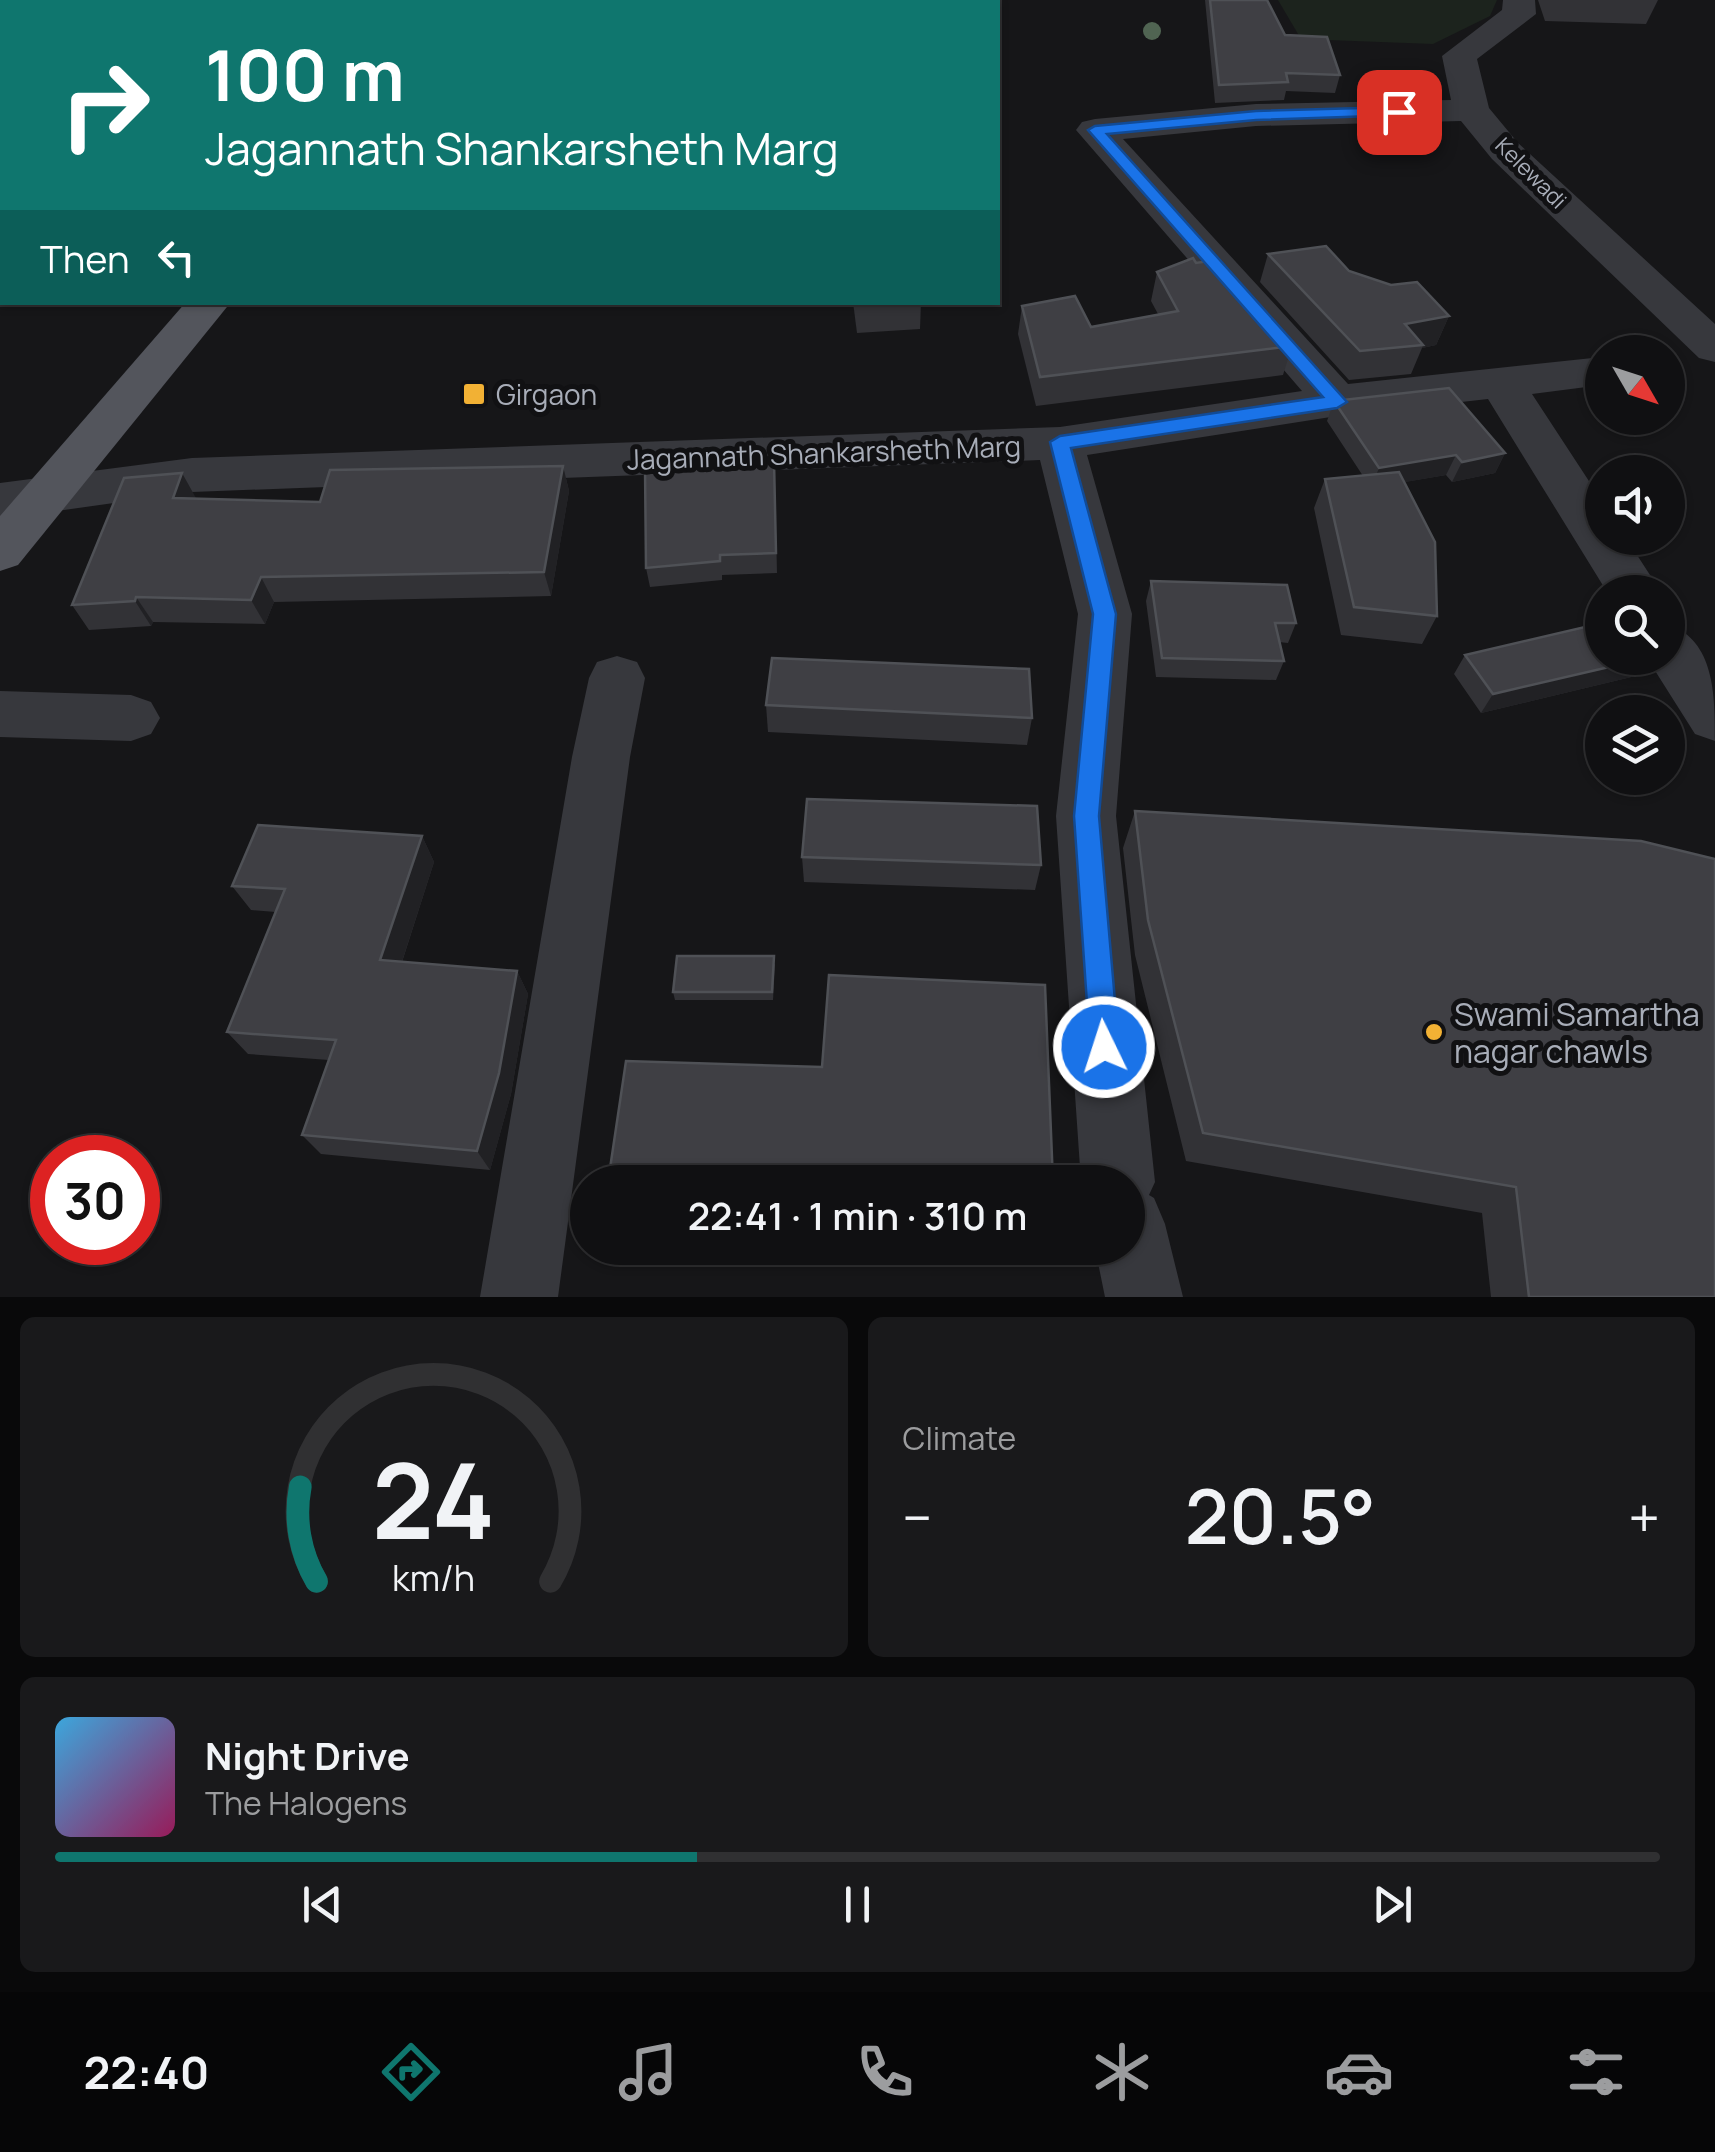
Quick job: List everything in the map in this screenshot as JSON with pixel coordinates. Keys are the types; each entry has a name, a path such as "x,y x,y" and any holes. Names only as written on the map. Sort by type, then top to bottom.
{"main road":[{"path":"0,552 21,498 207,305"}],"street":[{"name":"Kelewadi","path":"1519,0 1519,14 1459,56 1470,110 1505,151 1699,349"},
{"path":"1329,393 1095,130 1256,115 1470,110"},
{"name":"Jagannath Shankarsheth Marg","path":"21,498 192,474 1060,442 1329,393 1503,385 1585,373"},
{"path":"1503,385 1623,575"},
{"path":"1060,442 1104,614 1116,818 1114,1165"},
{"path":"1685,671 1715,718"},
{"path":"520,1297 600,757 617,678"},
{"path":"0,714 131,718"},
{"path":"1137,1265 1144,1297"}],"shaded area":[{"path":"1278,0 1497,0 1490,16 1433,44 1301,39"}],"building":[{"path":"1210,0 1267,0 1285,35 1327,37 1340,75 1286,73 1288,82 1219,85"},
{"path":"1326,246 1349,271 1391,285 1417,282 1449,316 1405,324 1423,345 1360,351 1268,254"},
{"path":"1193,258 1196,263 1216,260 1292,346 1040,377 1022,306 1075,296 1091,327 1178,311 1157,272"},
{"path":"1449,388 1505,453 1462,462 1456,455 1379,468 1334,401"},
{"path":"774,461 776,553 720,555 720,561 646,568 645,467"},
{"path":"563,466 544,572 261,577 251,600 136,597 135,601 72,605 124,478 182,473 173,498 320,502 330,470"},
{"path":"1399,472 1435,542 1437,616 1354,607 1325,479"},
{"path":"1151,581 1287,585 1296,623 1275,623 1284,661 1162,658"},
{"path":"1585,627 1585,673 1493,694 1465,655"},
{"path":"772,658 1029,669 1032,718 766,705"},
{"path":"807,799 1037,806 1041,865 802,857"},
{"name":"Swami Samartha nagar chawls","path":"1135,811 1641,841 1715,859 1715,1297 1529,1297 1516,1187 1203,1133 1148,920"},
{"path":"258,825 422,836 380,960 517,971 499,1073 477,1151 302,1135 336,1040 227,1032 285,889 232,886"},
{"path":"677,956 774,956 772,992 673,992"},
{"path":"829,975 1045,985 1052,1165 611,1165 626,1061 822,1067"}],"place":[{"name":"Girgaon","path":"474,394"},
{"name":"Swami Samartha nagar chawls","path":"1434,1032"}],"route":[{"path":"1104,1047 1086,816 1104,614 1060,442 1337,402 1095,130 1256,115 1399,112"}]}
